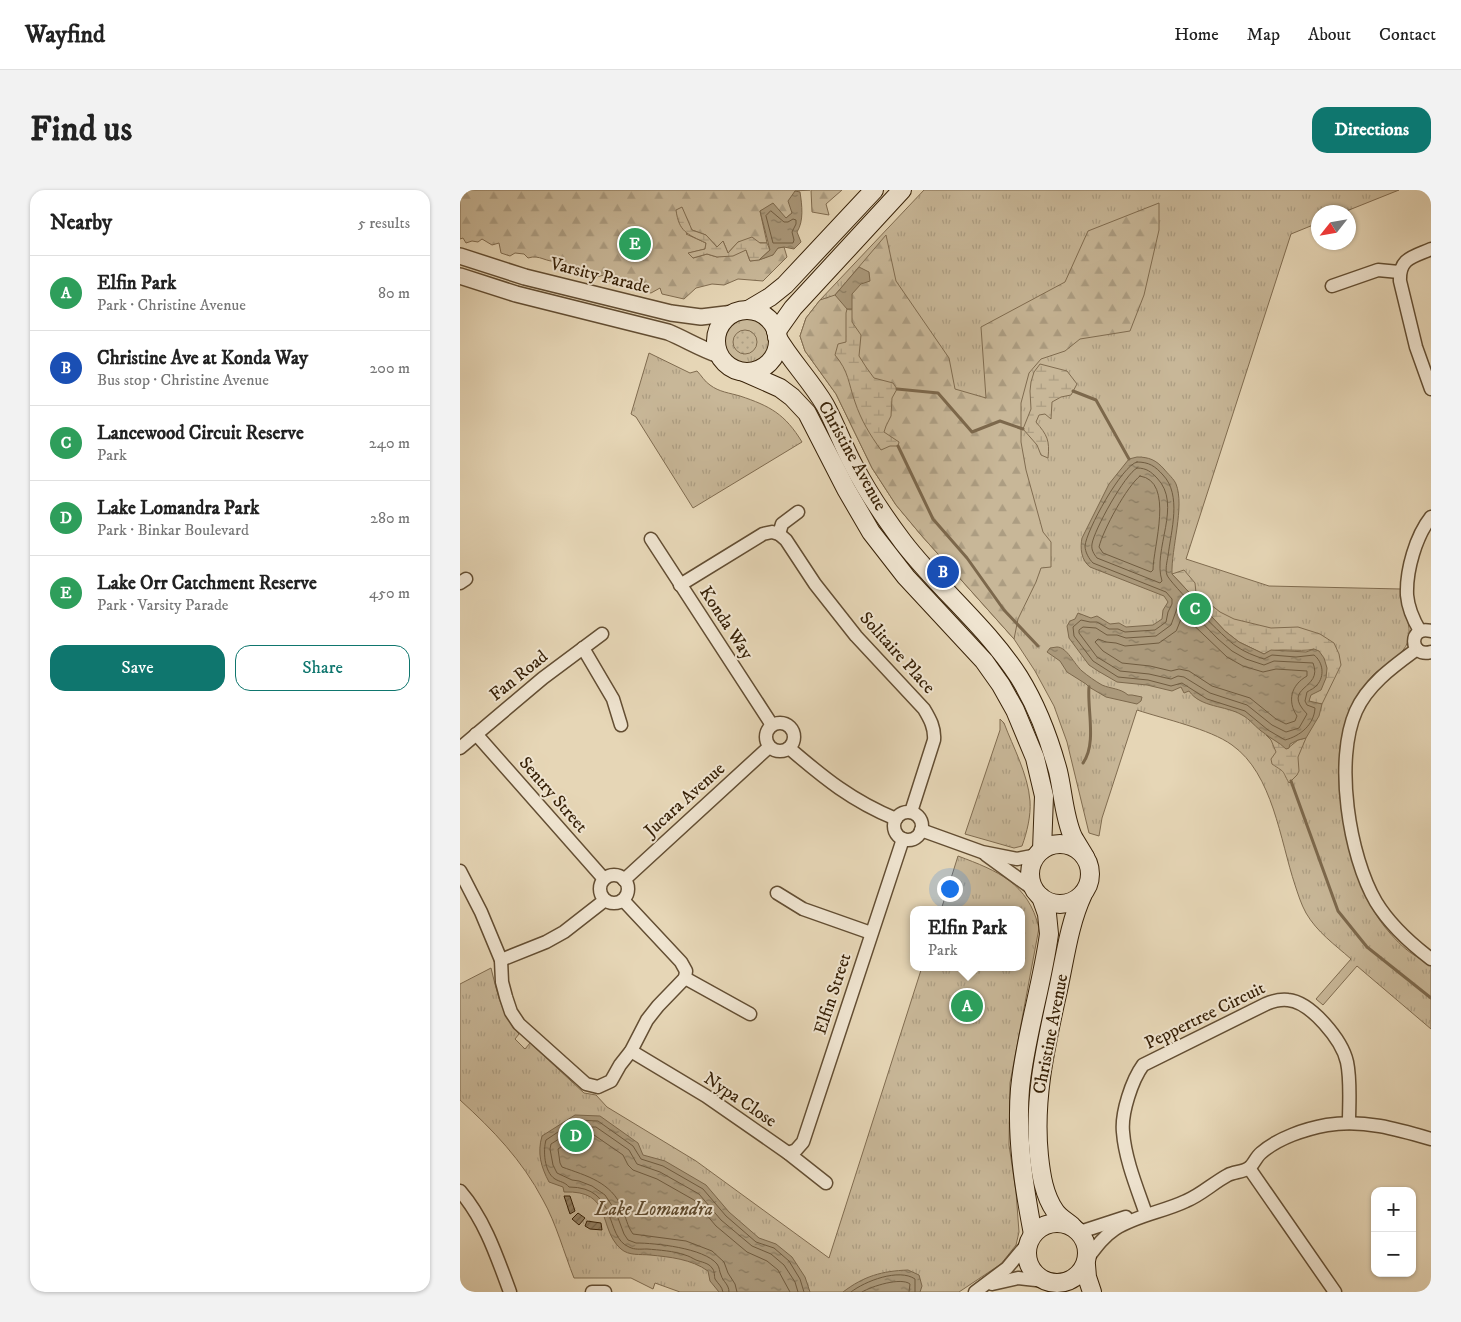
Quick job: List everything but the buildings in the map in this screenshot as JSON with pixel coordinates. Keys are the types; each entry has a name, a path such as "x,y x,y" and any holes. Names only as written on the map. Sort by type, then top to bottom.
{"main road":[{"path":"741,311 757,312 765,316 772,323 777,334 777,346 774,354 762,368 754,371 744,372 734,369 725,363 716,345 716,335 720,326 726,318 741,311 770,298 785,285 874,190"},
{"path":"777,334 793,308 902,190"},
{"name":"Christine Avenue","path":"777,334 792,361 825,405 854,466 894,530 912,553 992,641 1018,676 1038,713 1049,740 1068,821 1073,836 1085,857"},
{"name":"Christine Avenue","path":"744,372 780,388 792,397 807,413 846,489 871,532 906,577 984,661 1001,685 1015,710 1034,758 1044,796 1040,852"},
{"path":"1060,844 1070,845 1078,850 1085,857 1090,871 1089,881 1083,894 1076,900 1058,904 1049,902 1039,895 1032,883 1030,873 1032,864 1040,852 1051,845 1060,844"},
{"name":"Christine Avenue","path":"1076,1229 1056,1213 1045,1189 1039,1152 1038,1107 1041,1069 1074,915 1083,894"},
{"name":"Christine Avenue","path":"1031,1238 1018,1124 1023,1070 1049,934 1046,914 1039,895"},
{"path":"1086,1262 1080,1273 1073,1279 1053,1285 1037,1276 1032,1269 1027,1252 1031,1238 1041,1227 1051,1223 1062,1223 1076,1229 1085,1240 1088,1250 1086,1262 1087,1277 1092,1292"}],"street":[{"path":"1431,249 1406,260 1399,272 1416,347 1431,389"},
{"name":"Varsity Parade","path":"460,256 525,277 671,313 701,317 741,311"},
{"path":"1332,286 1378,270 1399,272"},
{"path":"464,281 668,332 689,340 705,350 719,354"},
{"path":"680,585 762,534 772,532 779,534 782,524 798,512"},
{"path":"1431,517 1424,526 1417,541 1407,595 1412,612 1425,631 1414,640 1417,649 1424,653 1431,652"},
{"name":"Solitaire Place","path":"779,534 786,540 815,584 856,636 924,708 930,719 934,730 934,740 911,812"},
{"name":"Konda Way","path":"651,540 772,725"},
{"name":"Fan Road","path":"460,748 542,678 602,634"},
{"path":"583,648 613,699 621,725"},
{"path":"1417,649 1375,683 1357,709 1347,744 1345,762 1346,786 1353,834 1367,883 1376,902 1387,919 1403,936 1431,959"},
{"path":"786,724 792,730 794,740 789,748 781,751 773,750 769,747 766,735 772,725 786,724"},
{"name":"Sentry Street","path":"476,734 604,879"},
{"name":"Jucara Avenue","path":"624,880 769,747"},
{"path":"789,748 848,795 871,809 896,819"},
{"path":"911,812 915,814 921,821 919,834 912,839 899,837 895,830 896,819 902,813 911,812"},
{"path":"921,830 982,852 1016,859 1023,859 1040,852"},
{"name":"Elfin Street","path":"788,1154 796,1150 803,1142 903,839"},
{"path":"982,852 1015,874 1039,895"},
{"path":"460,871 501,960 502,982 511,1012 519,1024 586,1084 598,1086 611,1081 631,1051 647,1020 685,978 686,971 681,962 623,900"},
{"path":"612,875 621,877 624,880 628,888 623,900 616,903 604,900 600,892 601,883 604,879 612,875"},
{"path":"777,893 803,909 871,933"},
{"path":"501,960 546,942 564,932 604,900"},
{"path":"685,978 750,1014"},
{"name":"Peppertree Circuit","path":"1146,1214 1124,1144 1122,1129 1125,1111 1136,1075 1143,1065 1149,1061 1266,1004 1279,1000 1290,1000 1301,1004 1311,1011 1335,1036 1343,1050 1346,1061 1349,1123"},
{"name":"Nypa Close","path":"631,1051 706,1096 826,1182"},
{"path":"1086,1262 1099,1242 1118,1227 1146,1214 1186,1202 1227,1176 1249,1168 1261,1153 1282,1140 1311,1129 1326,1125 1349,1123 1376,1124 1431,1139"},
{"path":"1249,1168 1335,1292"},
{"path":"460,1191 470,1202 488,1235 510,1292"},
{"path":"1076,1229 1129,1216 1146,1214"},
{"path":"979,1290 1007,1268 1031,1238"},
{"path":"979,1290 1018,1278 1053,1285"},
{"path":"592,1292 605,1292"}],"green space":[{"path":"460,190 810,190 795,191 792,213 786,218 767,208 760,211 767,243 738,242 728,253 723,241 717,247 706,235 692,230 686,234 706,243 705,249 689,253 693,258 707,254 717,257 746,250 750,261 766,258 778,248 784,247 787,257 763,281 738,279 724,285 712,284 696,288 684,299 662,294 660,288 651,293 637,290 635,286 627,287 610,282 607,274 597,277 587,271 579,275 560,271 558,261 536,257 528,258 524,254 515,253 510,256 501,253 499,243 492,245 482,239 478,242 466,243 463,238 460,239"},
{"path":"811,190 842,190 826,204 829,215 812,212"},
{"path":"924,190 1399,190 1356,207 1356,205 1311,205 1311,226 1291,234 1186,559 1269,586 1401,589 1409,628 1408,641 1398,656 1370,678 1352,706 1343,730 1339,758 1339,788 1350,850 1359,879 1371,905 1384,926 1398,942 1416,956 1431,963 1431,1029 1357,966 1323,1005 1316,999 1351,959 1332,943 1310,920 1301,903 1266,790 1246,757 1223,739 1199,729 1137,710 1102,818 1099,836 1089,833 1067,742 1054,706 1035,671 1014,639 896,505 872,468 836,394 805,351 800,336 806,318 820,300"},
{"path":"1159,203 1159,230 1144,295 1130,331 1080,339 1065,351 1041,359 1029,373 1021,403 1021,442 1026,470 1043,532 1051,542 1051,567 1041,568 1018,619 1014,639 896,505 872,468 836,394 805,351 800,336 806,318 820,300 835,295 886,235 896,281 949,358 955,389 986,398 981,327 1065,282 1088,231"},
{"path":"682,207 692,230 706,235 717,247 723,241 728,253 738,242 752,237 760,243 767,243 770,250 759,260 750,261 746,250 733,256 717,257 707,254 693,258 688,253 705,249 706,243 682,228 676,210"},
{"path":"847,309 852,309 852,322 861,335 859,356 874,378 893,383 897,389 892,398 891,416 884,432 899,442 898,446 890,446 881,450 860,415 846,372 835,355 838,344 846,342"},
{"path":"741,318 754,319 763,325 768,334 769,344 767,353 761,361 752,366 740,366 733,363 726,357 722,349 721,338 723,333 735,320","holes":["741,331 752,333 744,354 738,351 735,336"]},
{"path":"745,330 753,334 757,342 753,350 745,354 737,350 733,342 737,334"},
{"path":"649,353 690,373 697,371 708,384 717,389 751,400 776,412 796,432 802,442 693,508 636,417 631,414"},
{"path":"1040,364 1067,371 1077,384 1071,395 1061,397 1052,402 1051,419 1045,414 1039,415 1036,422 1047,438 1049,447 1048,458 1041,455 1037,445 1023,429 1031,409 1031,382 1034,372"},
{"path":"1184,570 1195,583 1196,593 1220,612 1234,619 1271,628 1298,627 1320,634 1334,643 1341,665 1322,704 1309,702 1314,649 1275,650 1264,654 1239,642 1225,631 1172,574"},
{"path":"1000,719 1004,723 1029,791 1030,807 1027,830 1022,846 1014,848 965,834 1000,730"},
{"path":"1266,735 1287,749 1298,740 1306,738 1298,757 1299,771 1289,783 1283,772 1272,764 1271,759 1276,752 1271,740"},
{"path":"958,856 986,867 1019,889 1034,913 1039,928 1010,1083 1009,1145 1016,1192 1019,1232 1016,1245 1001,1264 959,1292 680,1292 655,1283 653,1289 631,1278 574,1278 552,1218 535,1185 506,1146 460,1100 460,984 491,968 504,1012 519,1034 515,1039 525,1049 530,1043 584,1093 596,1095 607,1107 696,1161 829,1258 921,971 1025,971 1025,906 942,906"}],"water":[{"path":"795,191 800,192 802,218 797,232 801,242 794,249 778,248 773,255 759,260 770,250 760,211 773,203 786,218 792,213 788,201"},
{"path":"859,267 869,272 870,281 861,284 852,294 852,309 847,309 835,295"},
{"path":"1137,457 1149,458 1155,461 1175,482 1179,504 1172,574 1225,631 1239,642 1264,654 1271,650 1306,652 1314,649 1319,651 1324,658 1327,668 1326,678 1321,690 1311,695 1309,701 1322,704 1319,716 1306,738 1290,744 1289,748 1286,749 1242,715 1200,701 1189,691 1184,693 1181,687 1172,691 1147,685 1117,682 1089,665 1069,638 1067,626 1070,621 1075,619 1078,613 1091,618 1097,616 1110,624 1119,623 1126,627 1153,625 1162,619 1163,610 1168,602 1164,596 1090,567 1082,554 1082,538 1109,484 1129,459"},
{"path":"1057,647 1064,650 1082,671 1097,682 1128,695 1142,697 1141,701 1137,704 1106,697 1089,687 1067,672 1060,661 1047,652 1050,648"},
{"name":"Lake Lomandra","path":"575,1115 600,1116 638,1143 643,1155 665,1161 706,1185 729,1212 759,1238 776,1244 792,1257 805,1277 810,1292 719,1292 710,1281 708,1271 695,1264 673,1258 631,1254 621,1249 609,1231 598,1204 591,1197 580,1193 564,1192 563,1187 549,1182 544,1171 540,1154 542,1136"},
{"path":"908,1270 919,1275 922,1286 920,1292 843,1292 858,1282 874,1275"}],"waterway":[{"path":"897,389 938,393 972,432 1000,421 1023,429"},
{"path":"1073,391 1096,400 1129,459"},
{"path":"898,446 933,519 967,558 1004,610 1038,646"},
{"path":"1083,763 1090,746 1091,736 1089,687"},
{"path":"1291,781 1338,911 1367,947 1431,998"}],"place":[{"name":"Lake Orr Catchment Reserve","path":"635,244"},
{"name":"Christine Ave at Konda Way","path":"943,572"},
{"name":"Lancewood Circuit Reserve","path":"1195,609"},
{"name":"Elfin Park","path":"967,1006"},
{"name":"Lake Lomandra Park","path":"576,1136"}]}
